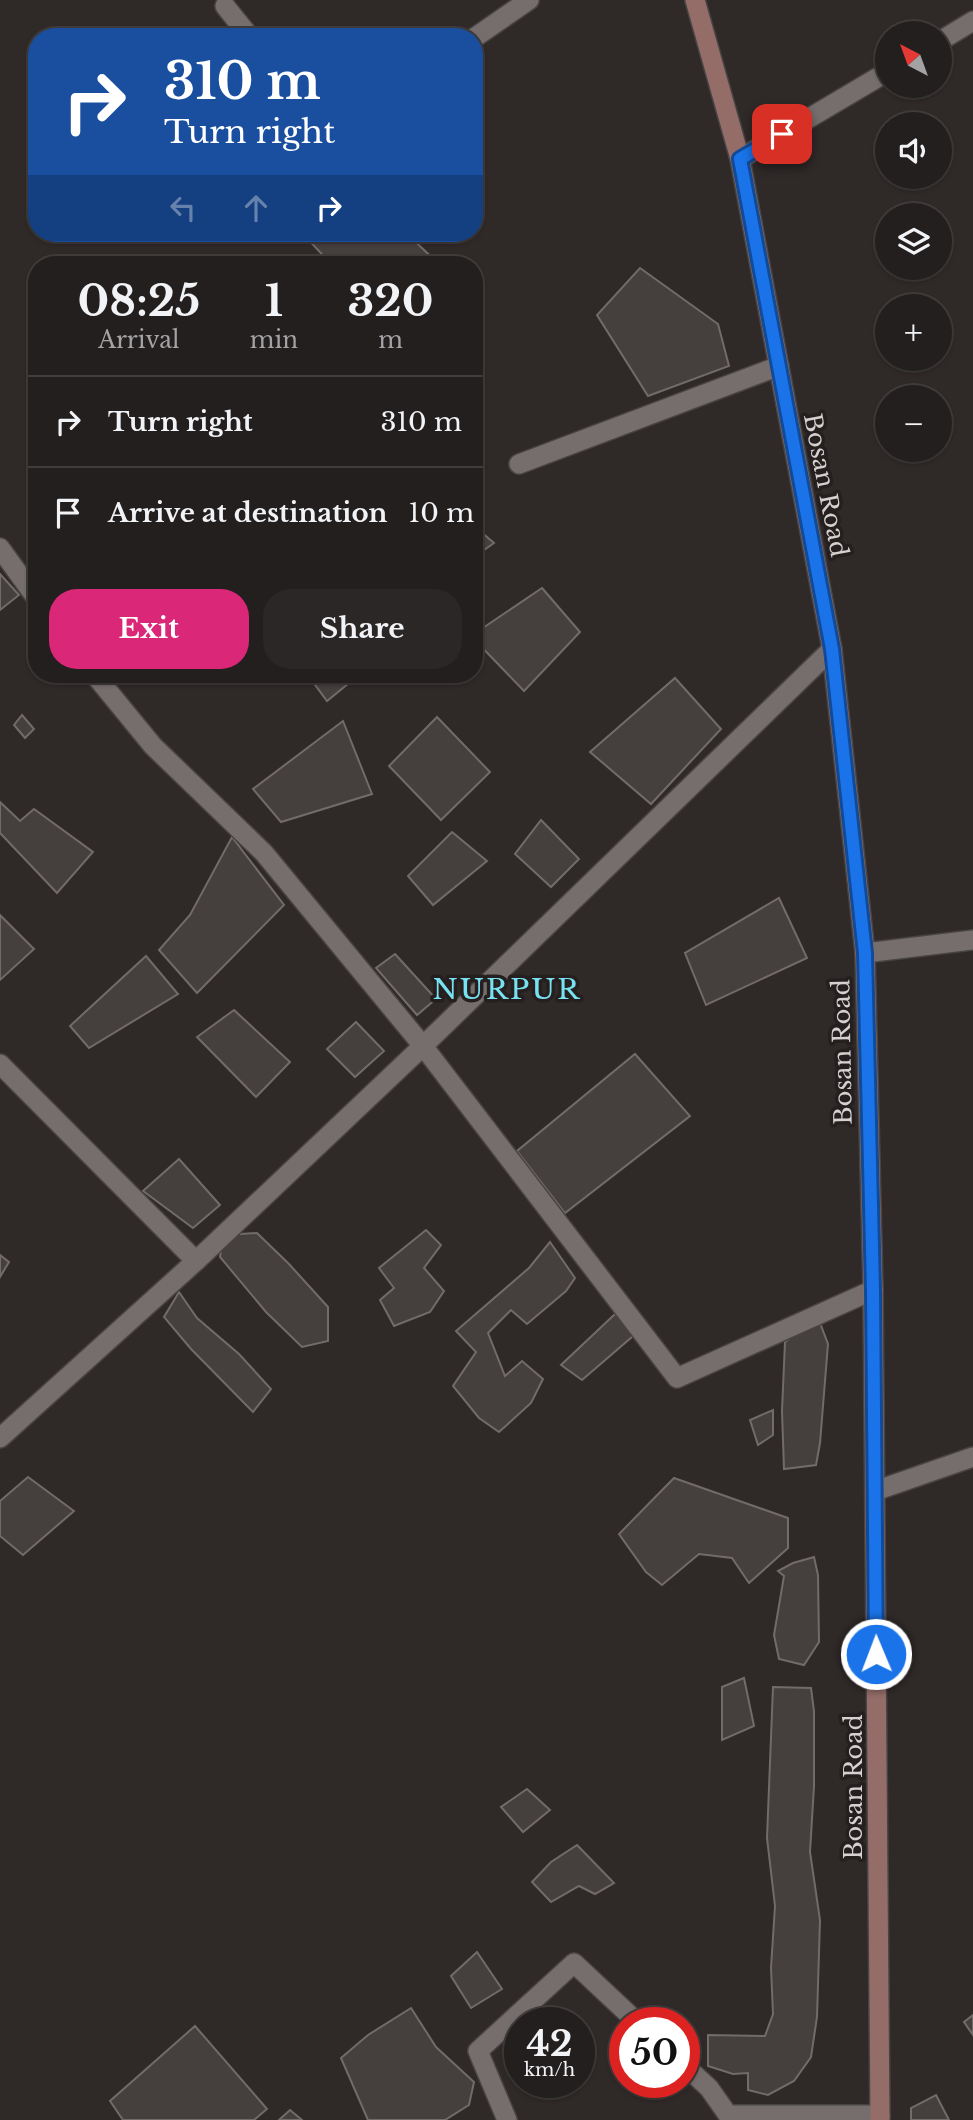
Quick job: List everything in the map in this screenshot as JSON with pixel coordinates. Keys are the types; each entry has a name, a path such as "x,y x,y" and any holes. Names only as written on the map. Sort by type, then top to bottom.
{"main road":[{"name":"Bosan Road","path":"695,0 740,159 832,649 865,953 873,1290 880,2118"}],"street":[{"path":"483,32 529,0"},
{"path":"225,6 243,28"},
{"path":"952,34 973,21"},
{"path":"740,159 875,79"},
{"path":"519,464 779,366"},
{"path":"0,548 28,587"},
{"path":"0,1438 197,1261 832,649"},
{"path":"101,683 153,746 264,853 423,1046 677,1378 873,1290"},
{"path":"865,953 973,940"},
{"path":"0,1064 197,1261"},
{"path":"875,1491 973,1457"},
{"path":"506,2120 478,2051 574,1963 621,2007"},
{"path":"700,2080 728,2115 880,2118"}],"building":[{"path":"311,242 416,242 430,256 324,256"},
{"path":"640,268 718,324 729,366 648,396 597,315"},
{"path":"483,534 494,543 483,551"},
{"path":"0,574 19,595 0,610"},
{"path":"542,588 580,632 524,691 483,648 483,628"},
{"path":"675,678 721,729 651,804 590,752"},
{"path":"314,683 349,683 327,701"},
{"path":"22,715 34,729 25,738 14,725"},
{"path":"437,717 490,772 441,820 389,766"},
{"path":"343,721 372,794 281,822 253,789"},
{"path":"0,802 20,821 34,809 93,852 57,893 0,833"},
{"path":"541,820 579,859 551,887 515,854"},
{"path":"452,832 487,861 433,905 408,876"},
{"path":"232,837 284,905 197,993 159,950 190,915"},
{"path":"779,898 807,958 706,1005 685,953"},
{"path":"0,915 34,949 0,980"},
{"path":"395,954 436,999 417,1015 376,968"},
{"path":"146,956 178,994 89,1048 70,1026"},
{"path":"234,1010 290,1062 256,1097 197,1037"},
{"path":"356,1022 384,1051 355,1077 327,1049"},
{"path":"635,1054 690,1116 565,1213 517,1151"},
{"path":"179,1159 220,1205 193,1228 143,1191"},
{"path":"426,1230 441,1245 424,1268 444,1291 430,1312 394,1326 380,1300 394,1288 379,1268"},
{"path":"257,1233 328,1307 328,1341 302,1347 266,1312 220,1257 223,1235"},
{"path":"550,1242 575,1278 566,1291 527,1324 511,1310 488,1333 505,1376 522,1361 543,1379 531,1403 499,1432 479,1418 453,1386 476,1352 456,1331 529,1268"},
{"path":"0,1255 9,1262 0,1277"},
{"path":"179,1292 197,1318 239,1354 271,1389 253,1412 191,1349 164,1317"},
{"path":"615,1314 640,1330 582,1380 561,1365"},
{"path":"817,1315 828,1344 816,1465 784,1469 782,1411 785,1342"},
{"path":"773,1410 773,1435 758,1445 750,1420"},
{"path":"28,1477 74,1511 23,1555 0,1536 0,1501"},
{"path":"674,1478 788,1518 788,1548 749,1583 732,1558 699,1554 662,1585 646,1572 619,1534"},
{"path":"814,1557 818,1575 819,1642 804,1665 779,1659 774,1635 784,1576 778,1571"},
{"path":"744,1678 754,1726 722,1740 722,1687"},
{"path":"773,1687 811,1688 814,1711 814,1786 810,1852 820,1920 817,2017 811,2057 794,2081 768,2095 748,2090 748,2073 733,2074 708,2066 708,2035 765,2036 773,2014 771,1968 775,1906 767,1838"},
{"path":"527,1789 550,1810 523,1832 501,1807"},
{"path":"577,1845 614,1883 595,1894 579,1886 551,1902 532,1882 551,1862"},
{"path":"477,1952 502,1989 471,2008 451,1976"},
{"path":"411,2008 436,2047 474,2082 469,2105 445,2120 368,2120 341,2058 368,2035"},
{"path":"973,2015 973,2035 964,2022"},
{"path":"195,2026 267,2109 254,2120 123,2120 110,2101"},
{"path":"936,2095 949,2120 911,2120 911,2108"},
{"path":"290,2110 302,2120 279,2120"}],"district":[{"name":"NURPUR","path":"507,989"}],"route":[{"path":"782,134 740,159 832,649 865,953 873,1290 876,1654"}]}
